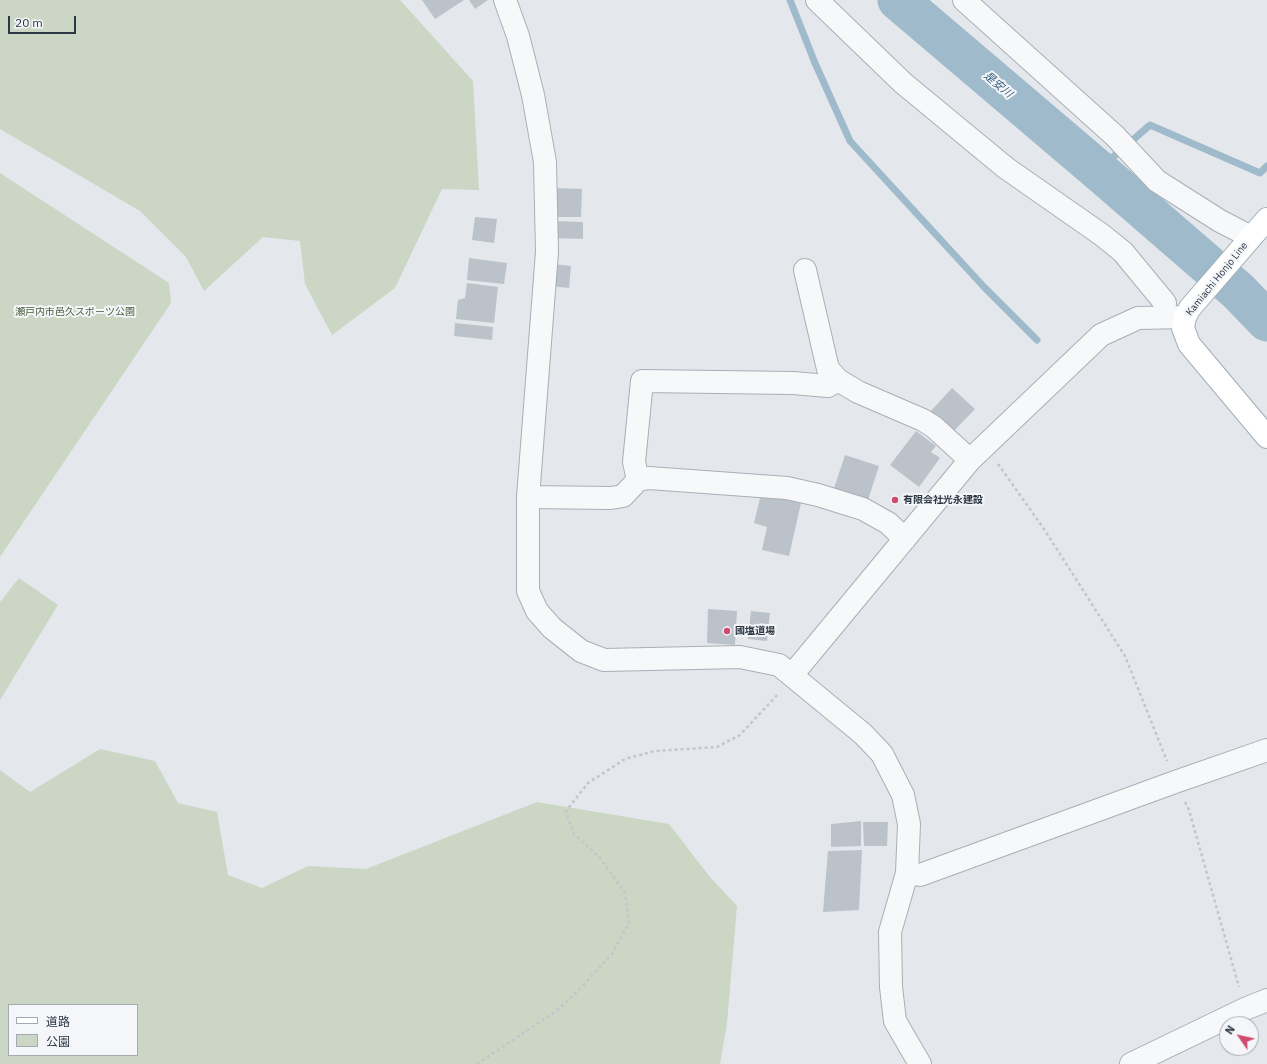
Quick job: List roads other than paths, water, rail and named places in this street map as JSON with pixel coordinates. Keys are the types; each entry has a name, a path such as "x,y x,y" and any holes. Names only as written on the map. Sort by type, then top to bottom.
{"main road":[{"name":"Kamiachi Honjo Line","path":"1267,219 1191,309 1183,328 1189,344 1267,437"}],"street":[{"path":"505,0 518,36 533,95 545,162 547,252 528,497 528,591 537,611 552,628 581,651 604,660 740,657 779,665 863,734 882,754 903,795 909,824 907,873 890,932 891,988 895,1021 920,1064"},
{"path":"817,0 902,84 1006,168 1124,252 1165,303 1163,317"},
{"path":"964,0 1115,136 1157,181 1220,220 1246,243"},
{"path":"805,270 828,369 838,380 858,392 923,420 976,453"},
{"path":"792,675 976,453 1101,335 1138,318 1163,317 1191,309"},
{"path":"638,480 634,462 642,381 793,383 828,386 838,380"},
{"path":"528,497 611,498 623,496 638,480 649,478 787,488 818,495 863,509 888,523 905,538"},
{"path":"907,873 920,875 1267,750"},
{"path":"1131,1064 1245,1009 1267,1000"}],"waterway":[{"path":"790,0 815,63 850,141 984,287 1037,340"},
{"name":"是安川","path":"898,0 1238,291 1267,321"},
{"name":"是安川","path":"1098,170 1150,125 1260,173 1267,166"}],"place":[{"name":"有限会社光永建設","path":"895,500"},
{"name":"國塩道場","path":"727,631"}],"park label":[{"name":"瀬戸内市邑久スポーツ公園","path":"75,312"}]}
